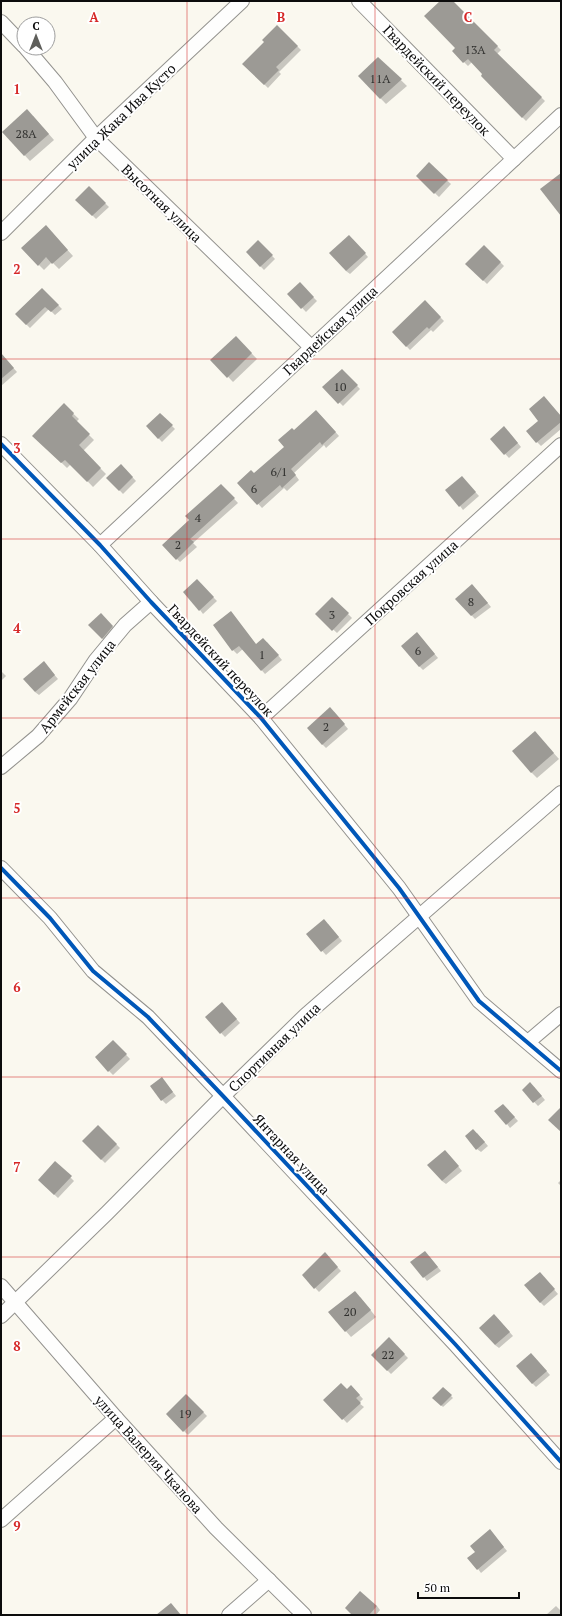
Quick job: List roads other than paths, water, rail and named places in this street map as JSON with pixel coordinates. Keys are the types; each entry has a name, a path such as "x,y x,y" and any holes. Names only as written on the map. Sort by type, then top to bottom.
{"street":[{"name":"улица Жака Ива Кусто","path":"1,233 96,138 242,1"},
{"name":"Гвардейский переулок","path":"359,1 514,159"},
{"name":"Высотная улица","path":"1,22 16,38"},
{"name":"Высотная улица","path":"33,56 55,82 96,138 311,347"},
{"name":"Гвардейская улица","path":"100,545 561,115"},
{"name":"Гвардейский переулок","path":"1,444 100,545 151,602 261,718 398,888 479,1001 561,1071"},
{"name":"Покровская улица","path":"261,718 561,446"},
{"name":"Армейская улица","path":"1,767 38,736 70,699 96,660 125,625 151,602"},
{"name":"Спортивная улица","path":"1,1316 306,1015 561,793"},
{"name":"Янтарная улица","path":"1,868 50,918 93,971 148,1017 223,1096 455,1344 561,1462"},
{"path":"528,1042 561,1014"},
{"name":"улица Валерия Чкалова","path":"1,1286 116,1418 216,1528 304,1615"},
{"path":"1,1520 116,1418"},
{"path":"230,1615 269,1580"}]}
